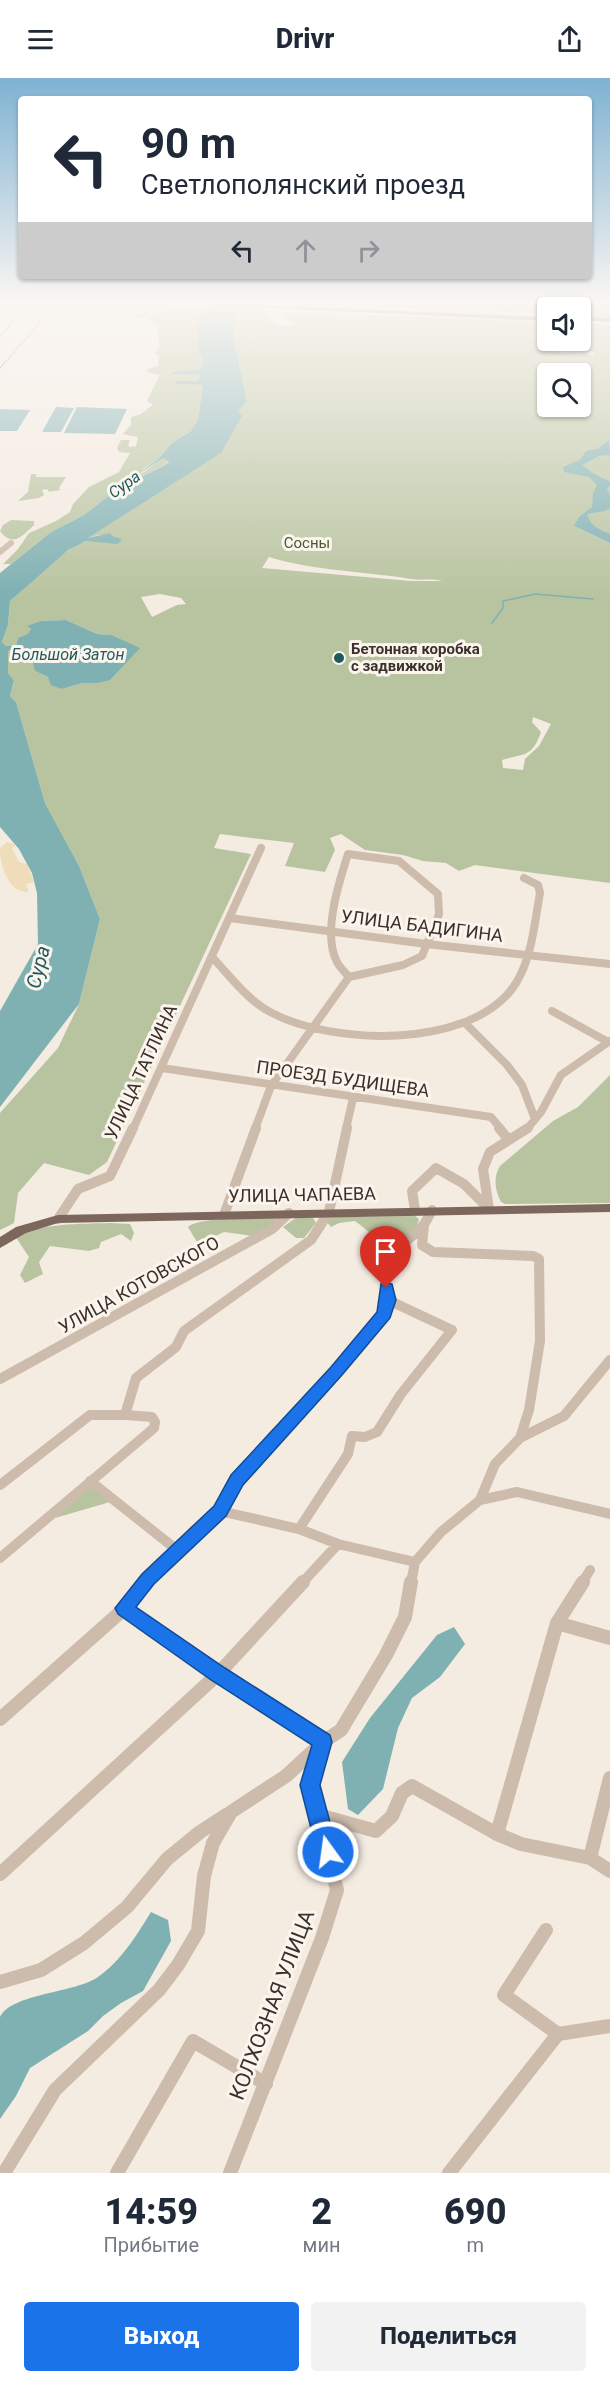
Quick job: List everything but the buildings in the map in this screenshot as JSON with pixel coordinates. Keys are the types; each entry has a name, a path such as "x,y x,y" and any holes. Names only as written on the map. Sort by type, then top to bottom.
{"main road":[{"name":"УЛИЦА ЧАПАЕВА","path":"0,1243 21,1230 58,1219 415,1210 610,1208"}],"street":[{"path":"0,552 11,543"},
{"name":"УЛИЦА ТАТЛИНА","path":"58,1219 78,1189 110,1176 162,1068 261,848"},
{"path":"224,1215 271,1086 349,977 403,964 422,956 439,914 438,894 399,861 348,854 337,892 331,930 335,960 349,977"},
{"path":"212,957 243,990 271,1012 312,1029 358,1036 414,1035 465,1023 504,999 518,978 528,954 540,893 538,885 524,878"},
{"name":"УЛИЦА БАДИГИНА","path":"230,918 426,944 610,964"},
{"path":"489,1209 483,1169 490,1152 527,1129 561,1075 609,1042 552,1011"},
{"path":"465,1023 507,1065 522,1085 535,1119"},
{"name":"ПРОЕЗД БУДИЩЕВА","path":"162,1068 491,1117 509,1140"},
{"path":"125,1415 136,1378 176,1347 184,1331 311,1240 329,1212 353,1098"},
{"path":"415,1210 412,1191 436,1168 453,1174 489,1209"},
{"path":"0,1719 124,1608 148,1579 220,1511 237,1480 336,1371 384,1314 388,1300 385,1275 387,1264 394,1253 424,1225 432,1210"},
{"name":"УЛИЦА КОТОВСКОГО","path":"0,1379 272,1229 289,1213"},
{"path":"424,1225 422,1245 433,1252 529,1255 539,1259 540,1341 529,1410 520,1438"},
{"path":"299,1528 348,1454 352,1436 365,1437 377,1432 401,1394 452,1330 388,1300"},
{"path":"480,1500 495,1464 520,1438 564,1416 610,1360"},
{"path":"0,1485 90,1415 152,1417 154,1428 0,1558"},
{"path":"90,1481 177,1550"},
{"path":"0,1982 41,1970 84,1943 128,1907 167,1859 200,1832 286,1776 323,1742 341,1730 386,1655 405,1617 415,1562 441,1532 480,1500 517,1492 610,1514"},
{"path":"220,1511 299,1528 338,1544 415,1562"},
{"path":"0,1874 218,1674 338,1544"},
{"path":"497,1834 557,1623 590,1570"},
{"path":"124,1608 218,1674 323,1742"},
{"path":"557,1623 610,1638"},
{"name":"КОЛХОЗНАЯ УЛИЦА","path":"230,2173 267,2084 322,1938 337,1890 310,1785 323,1742"},
{"path":"590,1858 610,1778"},
{"path":"318,1815 376,1831 392,1816 402,1793 412,1786 497,1834 521,1844 590,1858 610,1871"},
{"path":"4,2173 55,2090 159,1990 178,1965 198,1931 204,1876 213,1843 231,1812"},
{"path":"546,1930 504,1995 558,2034"},
{"path":"449,2173 558,2034 610,2025"},
{"path":"117,2173 194,2041 267,2084"}],"green space":[{"path":"148,402 201,402 198,420 190,432 173,442 158,459 143,469 141,474 165,457 169,461 158,469 121,486 84,515 51,532 11,564 3,564 18,549 29,533 70,512 73,504 89,487 119,472 130,453 119,452 117,448 121,440 130,440 128,445 130,447 136,446 138,437 123,434 131,425 131,417 141,414 153,405"},
{"name":"Сосны","path":"247,402 537,402 537,417 591,417 591,402 610,402 610,534 593,524 586,514 574,526 610,543 610,883 475,865 459,871 446,863 365,850 341,834 330,838 335,850 325,872 285,866 294,843 220,834 214,848 251,854 107,1162 89,1175 44,1163 18,1193 14,1223 0,1230 0,1113 58,1048 79,1004 100,919 79,866 45,803 16,702 10,696 14,682 8,673 8,651 29,651 35,671 48,677 62,689 82,683 97,683 111,635 97,634 66,620 40,621 28,626 31,629 28,635 18,638 16,645 6,646 2,642 8,625 10,601 56,559 76,546 88,541 112,542 121,539 99,535 88,538 148,499","holes":["269,557 286,562 415,580 442,581 411,581 262,568","160,594 181,598 186,604 177,605 152,617 141,597","533,717 551,724 539,746 525,759 523,770 503,768 502,760 526,753 538,740 541,732 532,722"]},
{"path":"31,474 36,474 36,477 66,477 60,490 49,492 47,489 42,490 44,495 39,498 18,501 28,492"},
{"path":"11,520 34,521 34,525 17,538 9,539 0,531 3,525"},
{"path":"610,1075 610,1203 505,1204 501,1202 496,1184 496,1175 500,1166 553,1121 578,1107"},
{"path":"415,1216 419,1219 412,1232 390,1247 380,1242 355,1221 339,1223 331,1227 327,1222 332,1217"},
{"path":"273,1217 276,1220 254,1236 224,1232 203,1242 197,1242 188,1227 203,1221"},
{"path":"297,1217 313,1218 316,1223 304,1238 296,1238 283,1227"},
{"path":"130,1224 134,1233 131,1241 121,1234 101,1242 99,1248 89,1251 50,1246 39,1262 43,1274 25,1283 20,1275 29,1257 15,1236 49,1226"},
{"path":"90,1487 110,1502 55,1518"}],"sand":[{"path":"7,842 16,845 12,848 19,862 27,864 34,882 26,884 29,892 16,888 7,877 0,848"}],"water":[{"path":"201,402 247,402 238,411 242,416 221,453 88,538 110,533 122,539 118,544 86,541 68,550 10,601 8,625 2,642 6,646 16,645 18,638 28,634 31,629 27,626 40,621 66,620 97,634 111,635 140,648 110,680 82,683 62,689 51,685 48,677 35,671 29,651 16,649 8,651 8,673 14,681 10,696 16,702 45,803 79,866 100,919 79,1004 0,1107 0,1011 38,944 37,893 32,873 19,849 0,827 0,573 51,532 84,515 121,486 169,462 164,458 135,476 158,459 173,442 190,432 198,420"},
{"path":"56,407 74,408 61,432 42,432"},
{"path":"77,407 127,409 115,434 64,433"},
{"path":"0,409 30,410 17,431 0,431"},
{"path":"609,440 610,455 599,456 582,465 610,482 607,488 610,508 587,514 593,524 610,534 610,543 574,526 579,517 592,507 593,493 597,485 589,477 564,472 563,467 580,460 586,451 597,449"},
{"path":"454,1627 465,1644 440,1677 412,1698 398,1728 383,1789 358,1815 348,1809 342,1762 370,1718 437,1635"},
{"path":"151,1912 168,1920 171,1941 143,1991 121,2003 88,2031 30,2068 16,2096 0,2119 0,2017 17,2003 75,1987 98,1977 121,1956"}],"waterway":[{"path":"492,623 503,608 503,601 535,594 593,599"}],"place":[{"name":"Бетонная коробка с задвижкой","path":"339,658"}],"route":[{"path":"328,1852 310,1785 323,1742 218,1674 124,1608 148,1579 220,1511 237,1480 336,1371 384,1314 388,1300 386,1288"}],"water label":[{"name":"Сура","path":"124,484"},
{"name":"Большой Затон","path":"68,654"},
{"name":"Сура","path":"38,967"}]}
